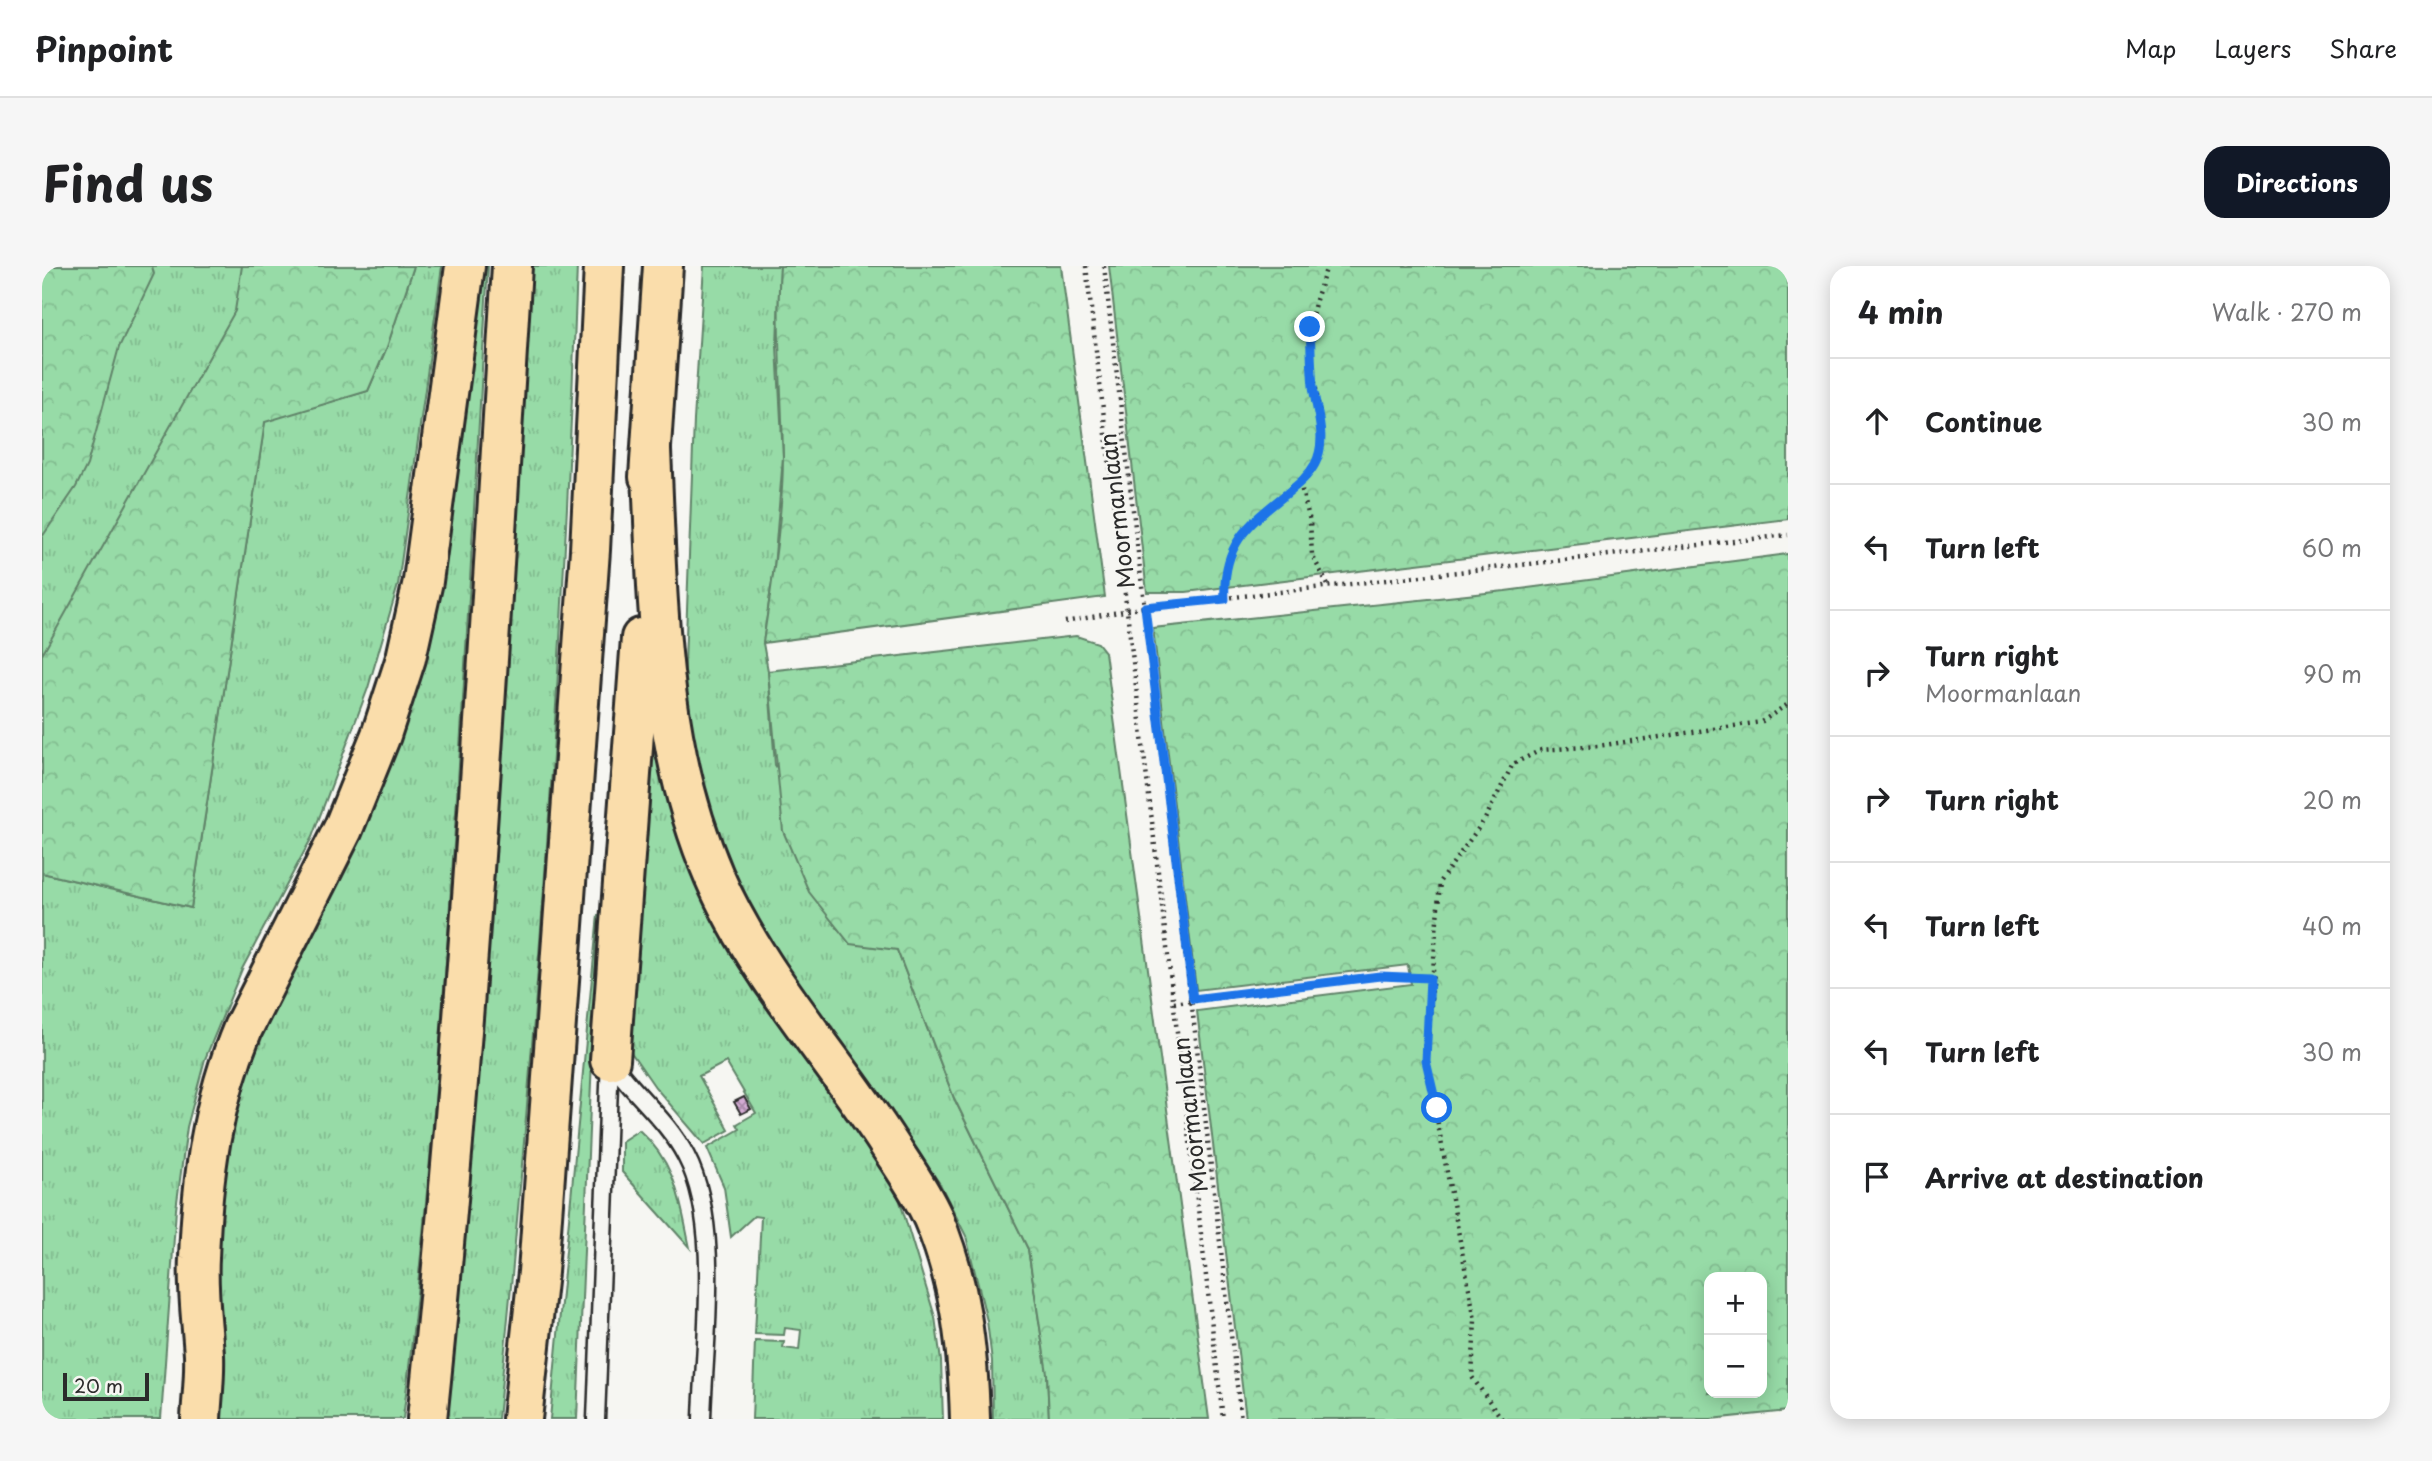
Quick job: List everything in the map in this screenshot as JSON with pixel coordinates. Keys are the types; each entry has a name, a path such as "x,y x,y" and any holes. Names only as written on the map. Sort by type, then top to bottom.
{"highway":[{"path":"201,1419 204,1359 198,1261 207,1150 213,1119 230,1058 243,1028 363,783 406,658 423,581 465,266"},
{"path":"427,1419 444,1259 473,902 512,266"},
{"path":"522,1419 538,1272 588,578 604,266"},
{"path":"610,1060 638,688 663,266"},
{"path":"651,451 663,674 676,762 689,805 715,878 759,956 870,1114 932,1216 963,1313 969,1359 970,1419"}],"lane":[{"path":"596,1419 610,1060"},
{"path":"610,1060 623,1079 666,1125 685,1154 699,1183 708,1242 702,1419"}],"path":[{"name":"Moormanlaan","path":"1086,266 1223,1419"},
{"name":"Moormanlaan","path":"1104,266 1241,1419"},
{"path":"1225,599 1224,573 1234,544 1256,518 1300,484 1315,465 1322,443 1313,385 1310,327 1327,266"},
{"path":"1300,484 1310,521 1312,555 1329,589"},
{"path":"1065,622 1145,607 1329,589 1788,535"},
{"path":"1503,1419 1472,1377 1475,1320 1426,1061 1430,978 1440,881 1485,819 1513,764 1541,750 1598,746 1761,722 1788,704"},
{"path":"1174,1003 1380,976 1430,978"}],"green space":[{"path":"42,266 268,266 42,709"},
{"path":"42,266 152,266 154,274 119,347 87,465 76,487 42,537"},
{"path":"242,266 414,266 387,347 368,391 265,422 191,908 42,873 42,655 235,311"},
{"path":"414,266 442,266 398,585 368,688 312,837 242,969 205,1059 187,1127 176,1209 161,1419 42,1419 42,873 191,908 265,421 368,391 387,347"},
{"path":"477,266 488,266 454,843 432,1132 403,1419 207,1419 211,1238 239,1070 351,832"},
{"path":"531,266 577,266 565,555 537,987 498,1419 446,1419 492,898"},
{"path":"704,266 780,266 777,346 783,457 774,568 763,643 768,671 775,765 897,950 954,1098 1028,1249 1047,1373 1049,1419 993,1419 992,1361 987,1321 966,1236 940,1184 893,1115 769,951 732,874 696,776 684,691 694,420"},
{"path":"780,266 1061,266 1105,597 763,643 783,478"},
{"path":"1109,266 1788,266 1788,519 1186,592 1147,592"},
{"path":"1788,554 1788,1411 1711,1419 1246,1419 1197,1011 1411,984 1408,965 1196,990 1153,628 1505,591"},
{"path":"1076,636 1098,643 1105,652 1209,1419 1049,1419 1047,1373 1028,1249 954,1098 897,950 850,944 809,892 783,831 768,671"},
{"path":"645,699 719,927 754,991 867,1137 892,1175 935,1317 941,1361 943,1419 752,1419 755,1341 784,1342 783,1348 799,1350 801,1330 785,1328 784,1335 755,1334 761,1217 754,1216 731,1237 724,1187 707,1148 740,1129 737,1124 756,1113 726,1062 699,1076 729,1130 704,1144 655,1087 626,1045"},
{"path":"598,914 577,1419 550,1419"},
{"path":"639,1130 662,1156 669,1170 675,1184 690,1248 622,1172 622,1141"}],"building":[{"path":"744,1097 751,1109 741,1114 734,1102"}],"route":[{"path":"1310,327 1313,385 1322,443 1315,465 1300,484 1256,518 1234,544 1224,573 1225,599 1145,607 1193,999 1380,976 1430,978 1426,1061 1437,1108"}]}
